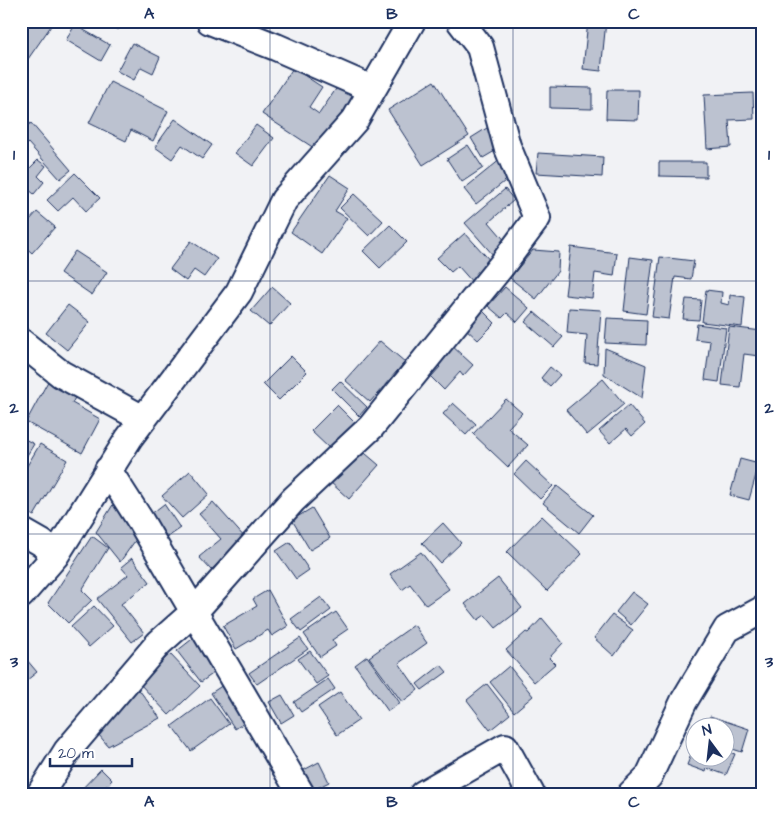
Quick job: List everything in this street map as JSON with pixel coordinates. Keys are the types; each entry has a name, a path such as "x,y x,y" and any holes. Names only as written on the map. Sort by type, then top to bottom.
{"street":[{"path":"210,21 276,47 372,89"},
{"path":"21,595 55,556 129,438 239,292 284,200 355,120 412,21"},
{"path":"40,794 73,744 160,643 194,612 293,500 371,426 502,265 537,218 507,146 480,47 460,21"},
{"path":"21,342 61,374 143,419"},
{"path":"108,470 140,520 301,794"},
{"path":"21,531 42,543 55,556"},
{"path":"631,794 649,776 684,701 727,629 762,610"},
{"path":"423,794 505,747 531,794"}],"building":[{"path":"21,21 44,21 51,26 28,59 21,54"},
{"path":"102,21 123,21 118,30"},
{"path":"588,21 606,21 601,71 583,69"},
{"path":"75,25 110,45 101,61 66,40"},
{"path":"132,43 160,57 153,73 141,67 134,80 117,71"},
{"path":"293,68 322,87 309,107 319,114 338,86 356,98 320,152 262,114"},
{"path":"434,81 469,136 423,165 388,110"},
{"path":"110,82 168,111 153,141 131,130 126,141 89,123"},
{"path":"550,87 592,88 592,109 550,108"},
{"path":"607,90 639,90 638,120 606,119"},
{"path":"753,93 754,119 729,120 731,147 707,149 704,95"},
{"path":"175,119 212,145 202,159 182,145 172,159 155,147"},
{"path":"31,123 71,170 60,179 28,143 21,149 21,130"},
{"path":"256,125 274,138 253,166 235,153"},
{"path":"487,128 500,148 483,158 471,138"},
{"path":"468,145 483,168 462,182 447,159"},
{"path":"538,153 603,157 602,177 536,173"},
{"path":"501,159 514,174 476,204 464,189"},
{"path":"38,160 46,166 38,176 44,182 34,194 21,183 21,168 24,165 29,169"},
{"path":"659,162 706,162 706,177 659,176"},
{"path":"75,173 100,198 86,211 73,197 58,211 47,200"},
{"path":"330,175 350,188 335,211 347,218 322,254 291,232"},
{"path":"505,189 514,200 489,222 507,243 494,256 465,223"},
{"path":"354,194 383,221 369,236 340,208"},
{"path":"37,212 55,227 32,253 21,243 21,230"},
{"path":"390,225 407,242 380,268 363,251"},
{"path":"465,233 494,265 474,284 458,266 451,272 437,258"},
{"path":"191,241 217,259 204,277 194,270 186,281 170,269"},
{"path":"571,247 617,253 614,276 595,273 592,298 565,295"},
{"path":"533,250 559,252 558,271 536,299 510,278"},
{"path":"75,251 107,272 92,295 60,273"},
{"path":"630,257 653,260 646,314 624,311"},
{"path":"660,257 694,261 691,279 675,277 669,319 652,317"},
{"path":"272,287 290,303 269,326 251,311"},
{"path":"505,287 529,308 517,322 507,313 502,318 488,306"},
{"path":"706,290 722,292 721,303 729,305 730,295 745,297 742,327 702,322"},
{"path":"686,299 701,300 699,320 683,319"},
{"path":"68,305 90,322 67,350 46,333"},
{"path":"569,308 601,310 597,364 585,363 587,335 567,333"},
{"path":"482,310 495,323 478,340 465,328"},
{"path":"534,312 563,337 554,347 525,322"},
{"path":"607,318 647,320 646,345 605,343"},
{"path":"697,324 726,328 719,382 705,380 710,341 695,339"},
{"path":"729,327 762,331 759,356 744,354 740,387 722,385"},
{"path":"380,341 405,362 370,402 345,380"},
{"path":"451,345 473,365 463,376 460,372 444,390 431,377 440,367 435,363"},
{"path":"605,348 646,365 642,398 604,374"},
{"path":"291,356 307,372 279,400 263,384"},
{"path":"550,367 560,375 550,386 541,378"},
{"path":"52,374 80,389 72,403 100,419 82,453 26,422"},
{"path":"603,379 624,404 587,435 566,410"},
{"path":"340,381 367,407 359,416 332,389"},
{"path":"506,399 522,413 508,428 528,445 508,467 473,434"},
{"path":"453,403 476,424 466,435 443,414"},
{"path":"337,405 356,424 330,449 311,431"},
{"path":"629,405 645,424 632,436 626,429 610,443 599,431"},
{"path":"21,437 34,444 21,465"},
{"path":"40,444 67,460 34,516 21,509 21,476"},
{"path":"359,448 379,465 349,499 330,482"},
{"path":"740,459 759,464 749,500 730,495"},
{"path":"526,461 553,486 540,499 514,474"},
{"path":"190,471 209,494 182,518 162,496"},
{"path":"557,486 593,515 579,533 543,503"},
{"path":"213,502 246,539 211,570 199,557 221,539 199,514"},
{"path":"114,503 137,538 120,562 96,532"},
{"path":"164,504 180,528 167,537 151,514"},
{"path":"312,508 330,538 310,550 292,520"},
{"path":"542,516 582,554 547,591 507,552"},
{"path":"443,523 461,543 440,563 422,543"},
{"path":"92,536 108,548 82,590 92,600 68,623 48,603"},
{"path":"290,542 309,570 296,579 276,551"},
{"path":"421,552 449,589 426,605 410,584 402,590 390,574"},
{"path":"132,558 150,582 121,604 144,633 132,642 97,599 128,575 121,567"},
{"path":"498,578 522,608 496,628 485,615 478,620 465,604"},
{"path":"268,590 288,626 272,636 268,630 236,649 223,626 257,606 253,599"},
{"path":"632,592 648,604 631,625 616,612"},
{"path":"321,597 331,610 301,632 291,619"},
{"path":"94,606 113,626 89,647 71,627"},
{"path":"336,612 348,629 332,640 336,646 320,657 304,634"},
{"path":"612,615 633,630 614,656 594,638"},
{"path":"542,618 563,643 549,658 555,664 534,682 506,650 526,632 528,633"},
{"path":"414,625 427,643 399,663 418,690 402,702 369,657"},
{"path":"196,636 221,668 201,682 177,651"},
{"path":"300,638 308,649 257,684 249,673"},
{"path":"310,651 328,676 316,684 298,659"},
{"path":"21,653 37,672 21,685"},
{"path":"170,654 200,686 169,715 139,683"},
{"path":"367,656 400,703 388,711 355,665"},
{"path":"441,665 447,672 422,690 417,684"},
{"path":"509,666 533,696 514,712 490,682"},
{"path":"328,679 335,689 301,712 294,702"},
{"path":"229,681 253,717 235,729 211,693"},
{"path":"487,684 510,714 490,730 467,700"},
{"path":"137,687 160,718 108,746 99,735"},
{"path":"340,692 359,720 337,735 318,707"},
{"path":"282,695 294,715 281,723 269,702"},
{"path":"210,698 229,724 191,751 172,726"},
{"path":"736,725 749,729 742,752 736,750"},
{"path":"21,762 28,768 21,776"},
{"path":"319,762 329,782 311,791 302,771"},
{"path":"695,768 707,768 706,772"},
{"path":"707,768 729,768 726,775"},
{"path":"101,769 112,780 99,794 77,794"}]}
